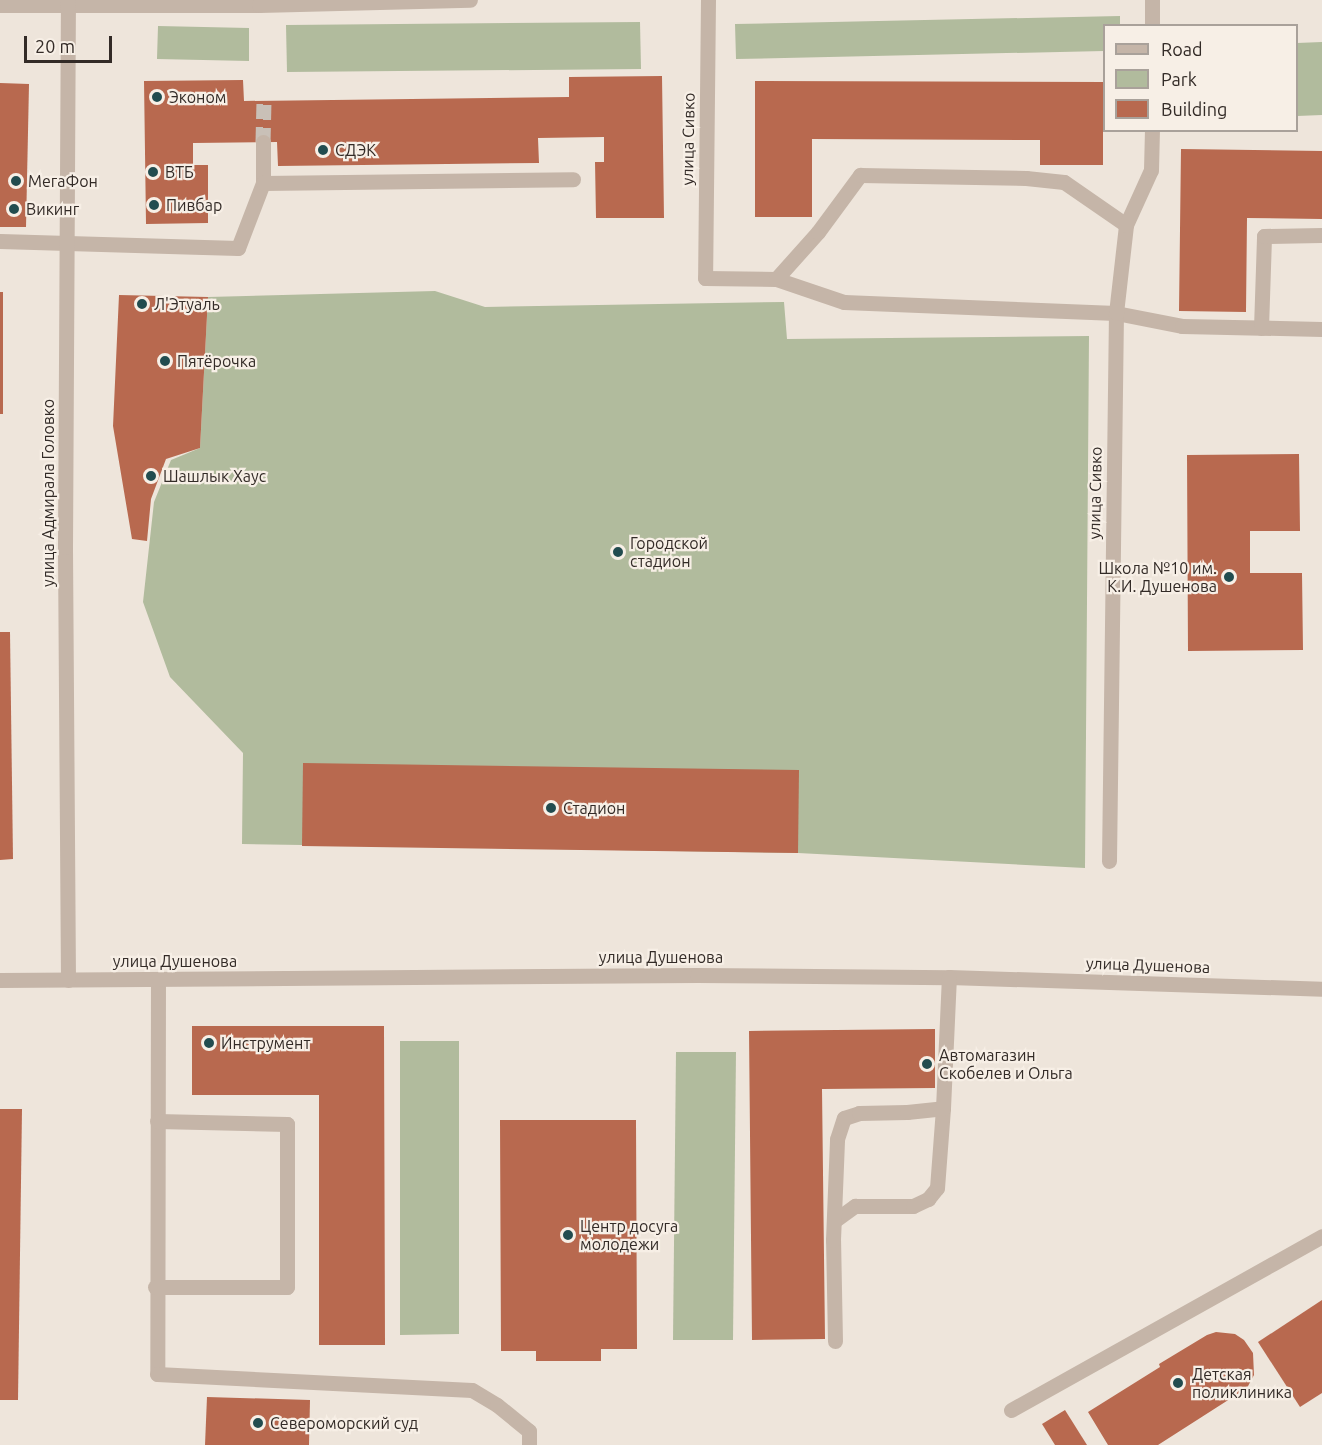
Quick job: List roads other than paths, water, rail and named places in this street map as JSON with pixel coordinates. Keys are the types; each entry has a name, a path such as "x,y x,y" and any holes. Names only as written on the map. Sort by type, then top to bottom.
{"street":[{"path":"0,5 470,0"},
{"name":"улица Сивко","path":"708,0 705,278 776,279"},
{"path":"1152,0 1152,24"},
{"name":"улица Адмирала Головко","path":"68,3 65,547 68,980"},
{"name":"улица Сивко","path":"1109,861 1116,313 1126,225 1151,170 1152,132"},
{"path":"0,241 238,248 262,183 263,142"},
{"path":"1126,225 1064,182 1026,178 860,175 818,232 776,279 843,302 1116,313 1182,326 1322,329"},
{"path":"262,183 573,179"},
{"path":"1262,328 1264,236 1322,236"},
{"name":"улица Душенова","path":"0,980 697,975 948,977 1322,988"},
{"path":"834,1221 855,1206 913,1206 928,1199 937,1188 943,1108 948,977"},
{"path":"158,979 155,1287 157,1374 471,1390 497,1406 529,1431 529,1445"},
{"path":"835,1341 834,1221 837,1139 844,1118 859,1113 907,1112 943,1108"},
{"path":"155,1287 287,1287 287,1124 158,1121"},
{"path":"1011,1410 1322,1236"}],"tunnel":[{"path":"263,142 264,101"}],"place":[{"name":"Эконом","path":"157,97"},
{"name":"СДЭК","path":"323,150"},
{"name":"ВТБ","path":"153,172"},
{"name":"МегаФон","path":"16,181"},
{"name":"Пивбар","path":"154,205"},
{"name":"Викинг","path":"14,209"},
{"name":"Л'Этуаль","path":"142,304"},
{"name":"Пятёрочка","path":"165,361"},
{"name":"Шашлык Хаус","path":"151,476"},
{"name":"Городской стадион","path":"618,552"},
{"name":"Школа №10 им. К.И. Душенова","path":"1229,577"},
{"name":"Стадион","path":"551,808"},
{"name":"Инструмент","path":"209,1043"},
{"name":"Автомагазин Скобелев и Ольга","path":"927,1064"},
{"name":"Центр досуга молодежи","path":"568,1235"},
{"name":"Детская поликлиника","path":"1178,1383"},
{"name":"Североморский суд","path":"258,1423"}]}
